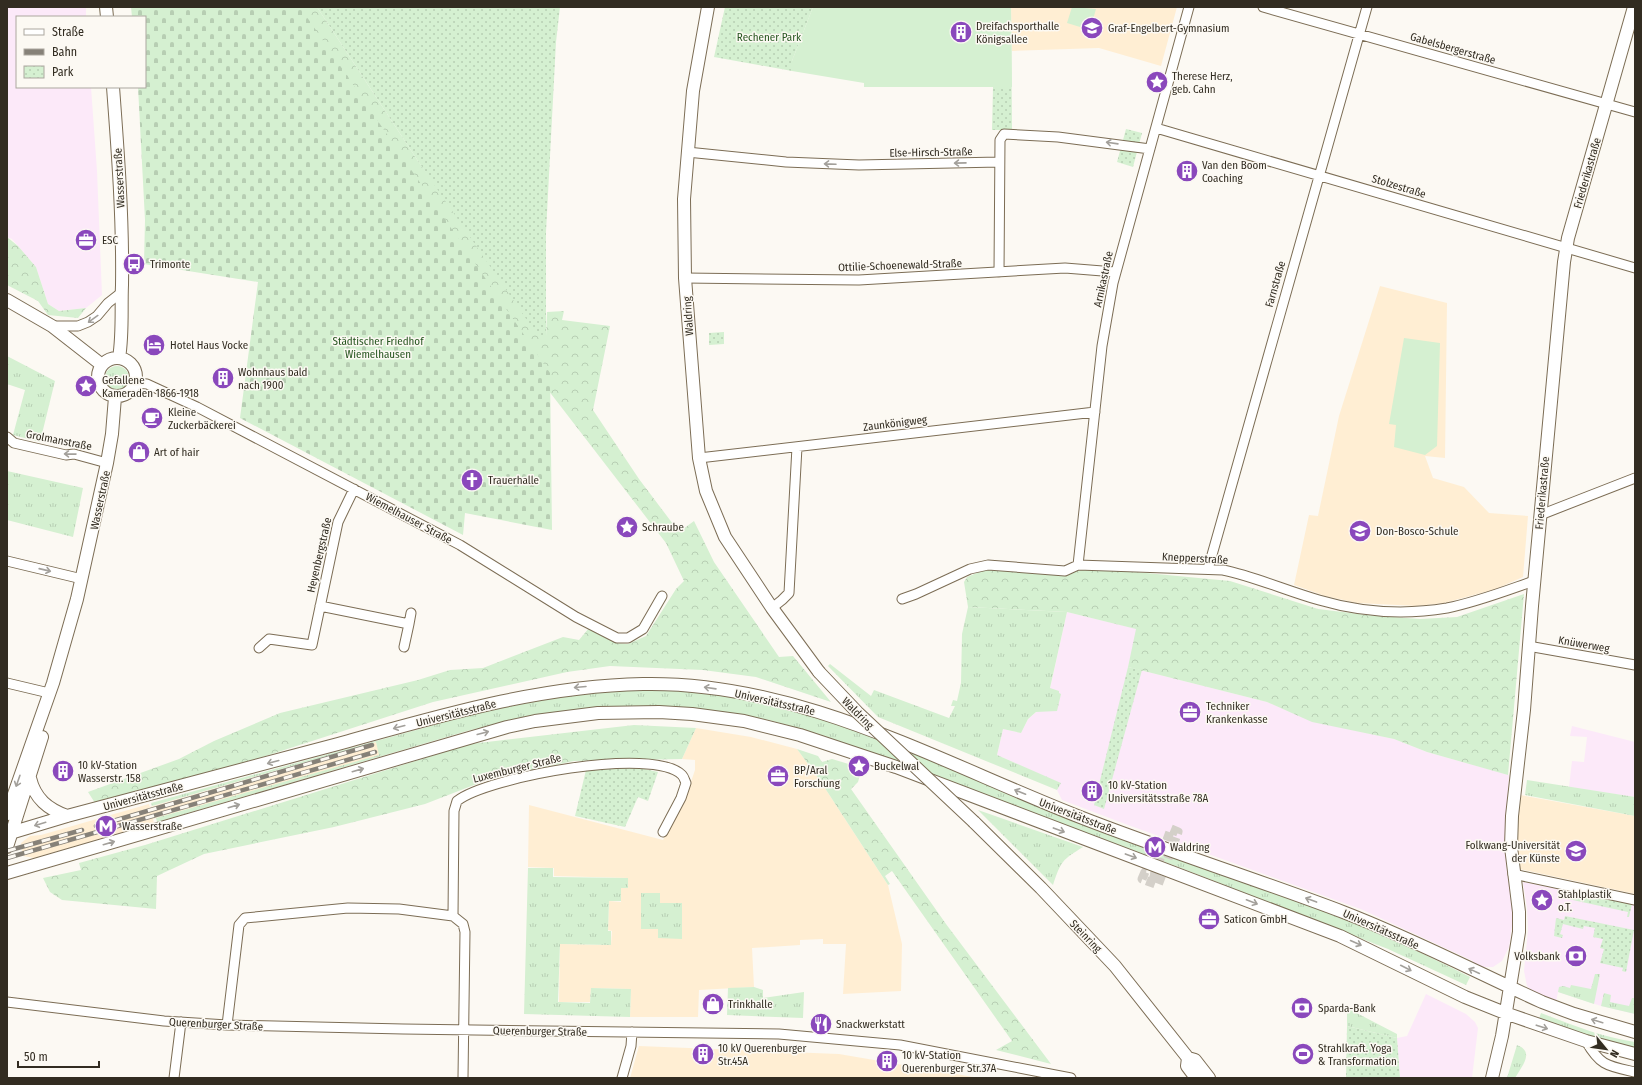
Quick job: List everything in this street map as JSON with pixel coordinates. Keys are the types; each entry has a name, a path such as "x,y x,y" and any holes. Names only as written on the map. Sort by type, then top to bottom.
{"main road":[{"name":"Waldring","path":"708,7 697,66 687,152 684,199 685,278 698,458 706,491 725,537 772,608 819,672 857,712 974,822"},
{"name":"Friederikastraße","path":"1510,987 1519,932 1519,912 1513,874 1511,847 1512,816 1524,710 1528,646 1540,515 1567,249 1634,7"},
{"name":"Wasserstraße","path":"113,88 120,188 122,339 119,358"},
{"path":"7,300 52,326 102,365"},
{"path":"112,358 119,358 125,360 134,369 136,383 128,393 115,397 102,391 98,385 97,378 102,365 112,358"},
{"name":"Wasserstraße","path":"7,814 49,693 82,579 107,463 115,397"},
{"name":"Universitätsstraße","path":"9,833 67,816 445,715 532,694 575,687 613,685 649,684 699,687 748,694 835,716 1092,821 1347,913 1510,987 1574,1014 1635,1032"},
{"name":"Wasserstraße","path":"7,847 9,833 30,778 44,730 43,710"},
{"name":"Universitätsstraße","path":"7,873 507,727 535,721 598,713 659,712 692,714 766,726 896,767 1340,936 1465,997 1506,1013 1586,1041 1635,1054"},
{"path":"30,778 36,793 45,805 67,816"},
{"name":"Steinring","path":"974,822 1115,966 1188,1058 1195,1060 1209,1078"},
{"path":"1492,1078 1510,987"},
{"name":"Steinring","path":"1188,1058 1187,1066 1196,1078"}],"street":[{"name":"Arnikastraße","path":"1078,565 1102,346 1115,272 1189,7"},
{"name":"Gabelsbergerstraße","path":"1263,7 1635,112"},
{"name":"Farnstraße","path":"1208,569 1318,175 1367,7"},
{"name":"Stolzestraße","path":"1156,128 1635,268"},
{"path":"999,272 999,162 1000,140 1004,134 1058,137 1150,149"},
{"name":"Else-Hirsch-Straße","path":"687,152 786,162 859,165 999,162"},
{"name":"Ottilie-Schoenewald-Straße","path":"685,278 859,280 1065,268 1115,272"},
{"path":"52,326 78,326 88,322 98,316 108,303 122,292"},
{"name":"Wiemelhauser Straße","path":"136,383 147,384 170,394 460,545 576,617 617,638 628,638 643,629 662,596"},
{"name":"Zaunkönigweg","path":"698,458 1095,412"},
{"name":"Grolmanstraße","path":"7,437 14,443 66,455 74,454 107,463"},
{"path":"772,608 788,593 789,588 797,447"},
{"path":"1540,515 1635,478"},
{"name":"Heyenbergstraße","path":"259,648 269,639 312,645 338,522 354,489"},
{"path":"7,561 82,579"},
{"name":"Knepperstraße","path":"902,599 970,569 988,565 1065,571 1078,565 1208,569 1242,574 1326,602 1359,609 1391,611 1423,610 1448,607 1480,599 1534,581"},
{"name":"Heyenbergstraße","path":"320,606 409,624"},
{"path":"404,647 411,613"},
{"name":"Knüwerweg","path":"1528,646 1635,665"},
{"path":"7,683 49,693"},
{"name":"Luxemburger Straße","path":"453,916 454,811 458,801 473,791 558,769 624,764 653,764 672,769 683,775 686,783 681,798 663,832"},
{"path":"1513,874 1635,900"},
{"path":"227,1025 239,925 245,918 370,908 399,909 453,916 462,924 465,932 463,1078"},
{"name":"Querenburger Straße","path":"7,1002 181,1022 227,1025 779,1034 914,1047 1071,1078"},
{"path":"174,1078 181,1022"},
{"path":"622,1078 631,1046 632,1032"},
{"path":"1586,1041 1594,1056 1608,1066 1635,1072"}],"shaded area":[{"path":"7,7 86,7 86,16 16,16 16,88 91,88 97,171 102,295 86,308 59,311 48,304 36,267 12,239 7,237"},
{"name":"Graf-Engelbert-Gymnasium","path":"1011,7 1177,7 1161,66 1099,48 1012,51"},
{"path":"1380,286 1447,303 1445,458 1425,456 1433,478 1464,487 1489,513 1528,516 1523,577 1496,589 1444,603 1417,606 1357,603 1325,596 1294,585 1309,515 1318,516 1339,416"},
{"path":"1067,612 1137,629 1128,667 1267,702 1312,721 1394,739 1427,752 1509,775 1505,830 1506,865 1512,903 1512,926 1509,947 1502,961 1493,967 1473,965 1473,961 1363,910 1062,800 1057,790 1060,783 997,755 1003,729 1021,733 1028,719 1059,693 1059,691 1050,689"},
{"path":"1572,726 1635,742 1635,797 1569,787 1572,761 1584,762 1587,737 1570,736"},
{"path":"696,728 751,737 797,749 819,779 888,885 902,944 901,991 843,994 846,944 823,944 823,939 800,940 800,945 752,948 754,987 699,990 698,1017 630,1017 631,989 591,988 590,1002 559,1002 560,944 611,945 612,931 608,930 609,901 621,902 621,888 628,888 628,878 554,876 554,868 528,867 529,805 663,840 685,799 695,770 695,760 682,759"},
{"path":"376,742 380,755 156,818 153,819 154,823 34,858 23,856 21,843 30,836 41,835 149,804 150,807"},
{"name":"Folkwang-Universität der Künste","path":"1520,795 1635,816 1635,894 1519,869 1516,833"},
{"path":"1523,882 1635,905 1635,1014 1601,1006 1558,992 1556,1002 1534,993 1527,986 1524,971 1528,930 1527,908"},
{"path":"1426,994 1466,1014 1475,1022 1478,1028 1472,1078 1400,1078 1397,1038 1407,1036"},
{"path":"639,1046 839,1054 979,1078 630,1078"}],"green space":[{"name":"Städtischer Friedhof Wiemelhausen","path":"131,7 300,7 550,373 552,530 465,513 463,535 240,418 258,282 144,264 145,220 138,88 146,88 146,16 132,16"},
{"path":"292,7 317,7 418,161 546,336 547,312 564,311 562,320 610,326 593,410 639,479 679,532 694,521 714,562 779,657 793,656 831,702 756,677 703,670 610,666 567,672 433,702 228,768 95,803 88,792 179,759 214,741 280,713 418,680 450,670 483,668 563,637 579,640 589,628 616,643 628,644 646,636 676,589 684,581 666,543 545,386"},
{"path":"317,7 560,7 556,42 546,232 546,336 540,338 524,316 418,161"},
{"name":"Rechener Park","path":"725,7 813,7 792,61 792,71 714,57"},
{"path":"813,7 1011,7 1012,87 864,87 864,83 792,71 792,61"},
{"path":"1011,7 1012,130 992,130 993,87"},
{"path":"1072,7 1096,9 1090,30 1067,23"},
{"path":"1126,129 1142,133 1133,167 1117,162"},
{"path":"7,237 18,246 36,267 48,304 59,311 86,308 78,318 48,315 38,301 7,285"},
{"path":"724,332 724,344 709,345 709,333"},
{"path":"1404,338 1440,343 1437,446 1425,455 1394,447 1396,425 1389,424"},
{"path":"7,356 55,381 40,442 13,435 25,390 7,384"},
{"path":"117,366 122,367 128,373 128,383 122,389 117,390 112,389 106,383 105,378 106,373 112,367"},
{"path":"7,471 83,488 73,537 7,520"},
{"path":"1094,568 1230,581 1318,609 1420,619 1457,617 1524,594 1508,775 1427,752 1394,739 1312,722 1267,702 1128,667 1136,629 1067,612 968,607 964,582 967,577 984,570 1065,573"},
{"path":"968,607 1067,612 1050,688 1059,691 1061,694 1057,711 1036,712 1028,719 1021,733 1003,729 997,755 1061,783 1057,790 878,717 828,666 830,664 871,696 874,690 949,718 955,706 951,706 953,700 957,701 961,683 962,634"},
{"path":"1128,667 1142,670 1104,809 1094,805"},
{"path":"642,689 702,693 760,702 838,724 914,753 1104,832 1339,917 1396,941 1470,977 1466,985 1388,949 1181,868 825,736 769,720 732,713 676,707 618,706 563,711 514,719 467,731 157,822 156,818 379,755 376,742 152,806 151,803 485,711 581,693"},
{"path":"634,725 696,728 682,759 574,761 492,778 425,804 334,827 204,854 157,876 156,909 62,900 50,892 43,878 81,870 79,863 145,845 470,744"},
{"path":"797,749 818,756 822,762 832,759 862,768 858,782 851,789 946,924 1051,1064 996,1050 1012,1041 892,871 885,876 890,884 888,885 819,779"},
{"path":"636,767 658,772 648,801 638,797 625,827 575,816 586,770"},
{"path":"1527,780 1635,797 1635,816 1525,795"},
{"path":"978,810 1083,847 1066,858 1060,866 1053,885"},
{"path":"528,868 553,868 553,877 628,878 628,888 621,888 621,901 609,901 608,931 611,931 611,945 560,944 558,1002 590,1003 591,988 631,989 630,1017 524,1014"},
{"path":"1570,892 1632,904 1629,917 1627,917 1628,912 1568,899"},
{"path":"641,893 660,893 660,903 682,903 682,939 658,938 658,929 641,929"},
{"path":"1565,916 1634,930 1626,972 1622,971 1623,968 1600,963 1604,949 1600,948 1603,939 1593,937 1595,928 1584,926 1583,929 1563,924 1560,934 1563,935 1562,938 1554,936 1556,918 1564,920"},
{"path":"1595,974 1600,974 1594,1004 1558,992 1559,987 1563,986 1570,988 1571,985 1591,989"},
{"path":"754,987 763,990 763,998 804,992 803,1018 727,1015 728,988"},
{"path":"1604,993 1611,995 1610,1002 1629,1006 1632,998 1635,998 1635,1014 1601,1006"},
{"path":"1347,1008 1397,1034 1397,1038 1347,1026"},
{"path":"1541,1013 1599,1034 1635,1042 1635,1048 1573,1031 1539,1019"},
{"path":"1347,1026 1397,1038 1400,1078 1346,1078"},
{"path":"1517,1045 1525,1051 1525,1060 1515,1078 1507,1078"}],"tunnel":[{"path":"1171,829 1178,832 1158,885 1142,879 1145,872 1154,875 1171,829"}],"railway":[{"path":"96,826 372,745"},
{"path":"7,858 375,752"},
{"path":"7,851 82,830"}],"place":[{"name":"Graf-Engelbert-Gymnasium","path":"1092,28"},
{"name":"Dreifachsporthalle Königsallee","path":"961,32"},
{"name":"Therese Herz, geb. Cahn","path":"1157,82"},
{"name":"Van den Boom Coaching","path":"1187,171"},
{"name":"ESC","path":"86,240"},
{"name":"Trimonte","path":"134,264"},
{"name":"Hotel Haus Vocke","path":"154,345"},
{"name":"Wohnhaus bald nach 1900","path":"223,378"},
{"name":"Gefallene Kameraden 1866-1918","path":"86,386"},
{"name":"Kleine Zuckerbäckerei","path":"152,418"},
{"name":"Art of hair","path":"139,452"},
{"name":"Trauerhalle","path":"472,480"},
{"name":"Schraube","path":"627,527"},
{"name":"Don-Bosco-Schule","path":"1360,531"},
{"name":"Techniker Krankenkasse","path":"1190,712"},
{"name":"Buckelwal","path":"859,766"},
{"name":"10 kV-Station Wasserstr. 158","path":"63,771"},
{"name":"BP/Aral Forschung","path":"778,776"},
{"name":"10 kV-Station Universitätsstraße 78A","path":"1092,791"},
{"name":"Wasserstraße","path":"106,826"},
{"name":"Waldring","path":"1155,847"},
{"name":"Folkwang-Universität der Künste","path":"1576,851"},
{"name":"Stahlplastik o.T.","path":"1542,900"},
{"name":"Saticon GmbH","path":"1209,919"},
{"name":"Volksbank","path":"1576,956"},
{"name":"Trinkhalle","path":"713,1004"},
{"name":"Sparda-Bank","path":"1302,1008"},
{"name":"Snackwerkstatt","path":"821,1024"},
{"name":"10 kV Querenburger Str.45A","path":"703,1054"},
{"name":"Strahlkraft. Yoga & Transformation","path":"1303,1054"},
{"name":"10 kV-Station Querenburger Str.37A","path":"887,1061"}]}
